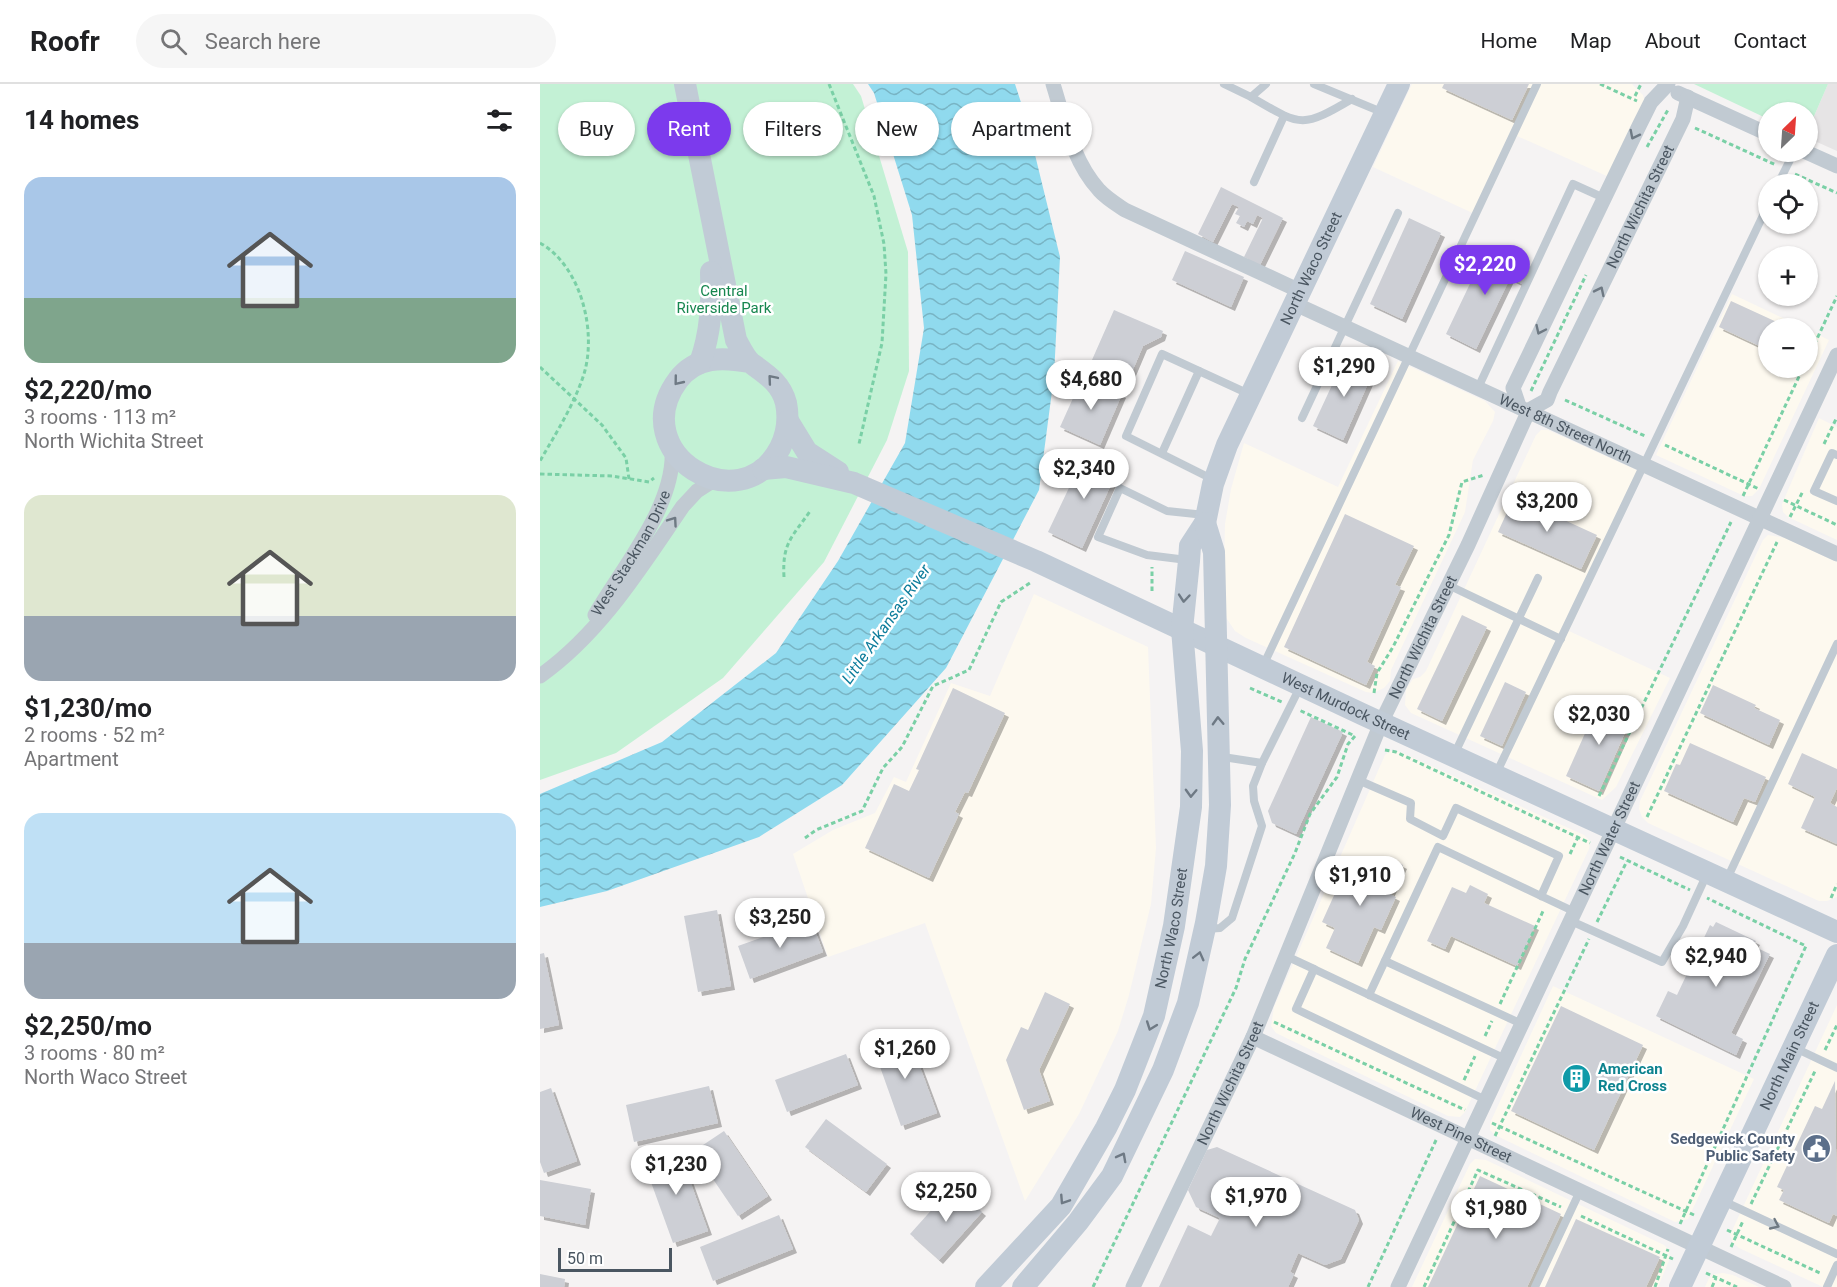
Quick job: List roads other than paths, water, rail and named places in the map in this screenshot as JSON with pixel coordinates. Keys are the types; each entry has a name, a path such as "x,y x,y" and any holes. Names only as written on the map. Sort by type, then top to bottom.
{"street":[{"path":"685,84 736,340 749,362"},
{"name":"West 8th Street North","path":"1053,84 1077,156 1092,182 1103,194 1125,210 1297,297 1345,327 1837,554"},
{"name":"North Waco Street","path":"986,1287 1061,1206 1116,1109 1154,1016 1174,926 1191,807 1192,751 1182,629 1190,546 1206,519 1214,480 1251,395 1399,84"},
{"path":"1665,85 1758,129"},
{"name":"North Wichita Street","path":"1524,408 1513,387 1649,106 1665,85"},
{"name":"North Wichita Street","path":"1132,1287 1253,1037 1381,723 1448,585 1524,408 1547,400 1682,122 1688,97"},
{"path":"1818,157 1837,166"},
{"path":"700,363 708,341 712,302 709,213"},
{"name":"North Water Street","path":"1398,1287 1837,355"},
{"name":"West Murdock Street","path":"854,483 786,466 762,469 748,477 731,480 714,480 690,469 672,449 665,430 664,410 670,390 683,374 700,363 724,357 749,362 765,371 778,385 785,402 788,421 807,452 854,483 1033,572 1182,629 1837,932"},
{"path":"762,469 776,456 784,439 788,421"},
{"name":"West Stackman Drive","path":"573,650 652,520 672,476 672,449"},
{"name":"West Stackman Drive","path":"540,676 573,650 609,610 683,506 697,491 714,480"},
{"name":"North Waco Street","path":"1023,1287 1078,1222 1112,1176 1136,1131 1163,1070 1188,1003 1205,930 1216,856 1220,805 1214,552 1206,519"},
{"name":"North Main Street","path":"1680,1287 1837,955"},
{"name":"West Pine Street","path":"1253,1037 1784,1287"}],"lane":[{"path":"1224,84 1284,116 1300,121 1317,119 1352,99"},
{"path":"1251,97 1266,84"},
{"path":"1314,84 1385,114"},
{"path":"1263,667 1537,84"},
{"path":"1254,182 1284,116"},
{"path":"1478,388 1573,184 1604,198"},
{"path":"1302,418 1398,213"},
{"path":"1496,775 1758,226"},
{"path":"1214,480 1126,436 1162,354 1251,395"},
{"path":"1162,453 1199,371"},
{"path":"1837,455 1832,453 1814,490 1837,501"},
{"path":"1188,561 1147,555 1098,537 1120,488 1167,511 1206,519"},
{"path":"1454,756 1538,578"},
{"path":"1448,585 1561,639"},
{"path":"1438,846 1545,898 1593,931 1662,962 1698,894 1717,877 1837,644"},
{"path":"1205,930 1220,928 1232,918 1242,893 1262,826 1254,801 1253,786 1301,685"},
{"path":"1219,757 1262,764"},
{"path":"1358,780 1411,803 1410,819 1443,836"},
{"path":"1369,995 1456,808 1559,856 1545,898"},
{"path":"1286,956 1506,1059"},
{"path":"1385,961 1522,1024"},
{"path":"1314,969 1296,1009 1486,1100"},
{"path":"1793,1048 1837,1068"},
{"path":"1535,1287 1580,1191"},
{"path":"1721,1200 1837,1254"},
{"path":"1827,1287 1837,1265"}],"water":[{"name":"Little Arkansas River","path":"868,84 1015,84 1021,102 951,102 951,156 1035,156 1060,257 1054,376 1039,490 946,668 842,785 759,837 607,891 540,907 540,794 662,742 776,653 838,561 905,443 924,328 912,215 894,156 939,156 939,102 877,102"}],"place":[{"name":"American Red Cross","path":"1577,1078"},
{"name":"Sedgewick County Public Safety","path":"1816,1148"}],"park label":[{"name":"Central Riverside Park","path":"724,300"}]}
